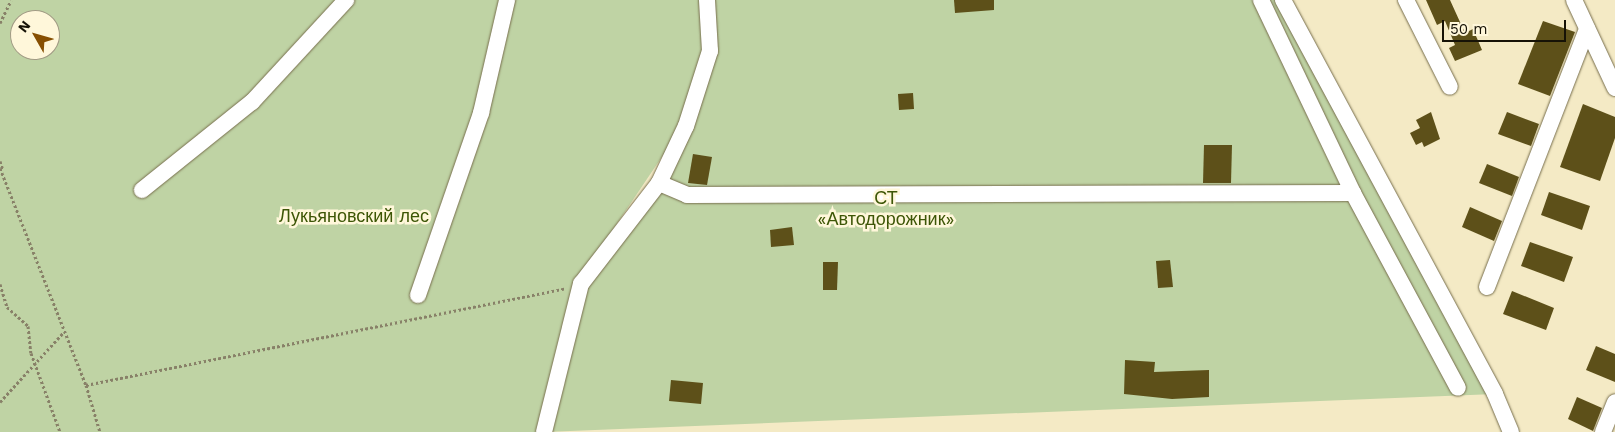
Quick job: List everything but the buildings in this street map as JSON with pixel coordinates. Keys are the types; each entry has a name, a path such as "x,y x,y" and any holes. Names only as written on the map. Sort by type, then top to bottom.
{"street":[{"path":"142,190 252,102 346,0"},
{"path":"418,295 481,113 507,0"},
{"path":"544,432 582,284 659,184 686,126 710,51 707,0"},
{"path":"1261,0 1353,193 1458,388"},
{"path":"1283,0 1490,385 1511,432"},
{"path":"1406,0 1450,87"},
{"path":"1574,0 1615,88"},
{"path":"1487,287 1587,29"},
{"path":"659,184 688,195 1353,193"},
{"path":"1603,432 1615,402"}],"path":[{"path":"0,23 11,0"},
{"path":"0,161 62,333 86,385 100,432"},
{"path":"0,168 4,173"},
{"path":"0,284 7,307 28,326 34,363 50,397 60,432"},
{"path":"86,385 582,284"},
{"path":"0,402 62,333"}],"green space":[{"name":"Лукьяновский лес","path":"0,0 703,0 708,51 684,124 577,283 541,432 0,432"},
{"name":"СТ «Автодорожник»","path":"709,0 1283,0 1495,394 545,432 588,287 663,185 714,51"}]}
